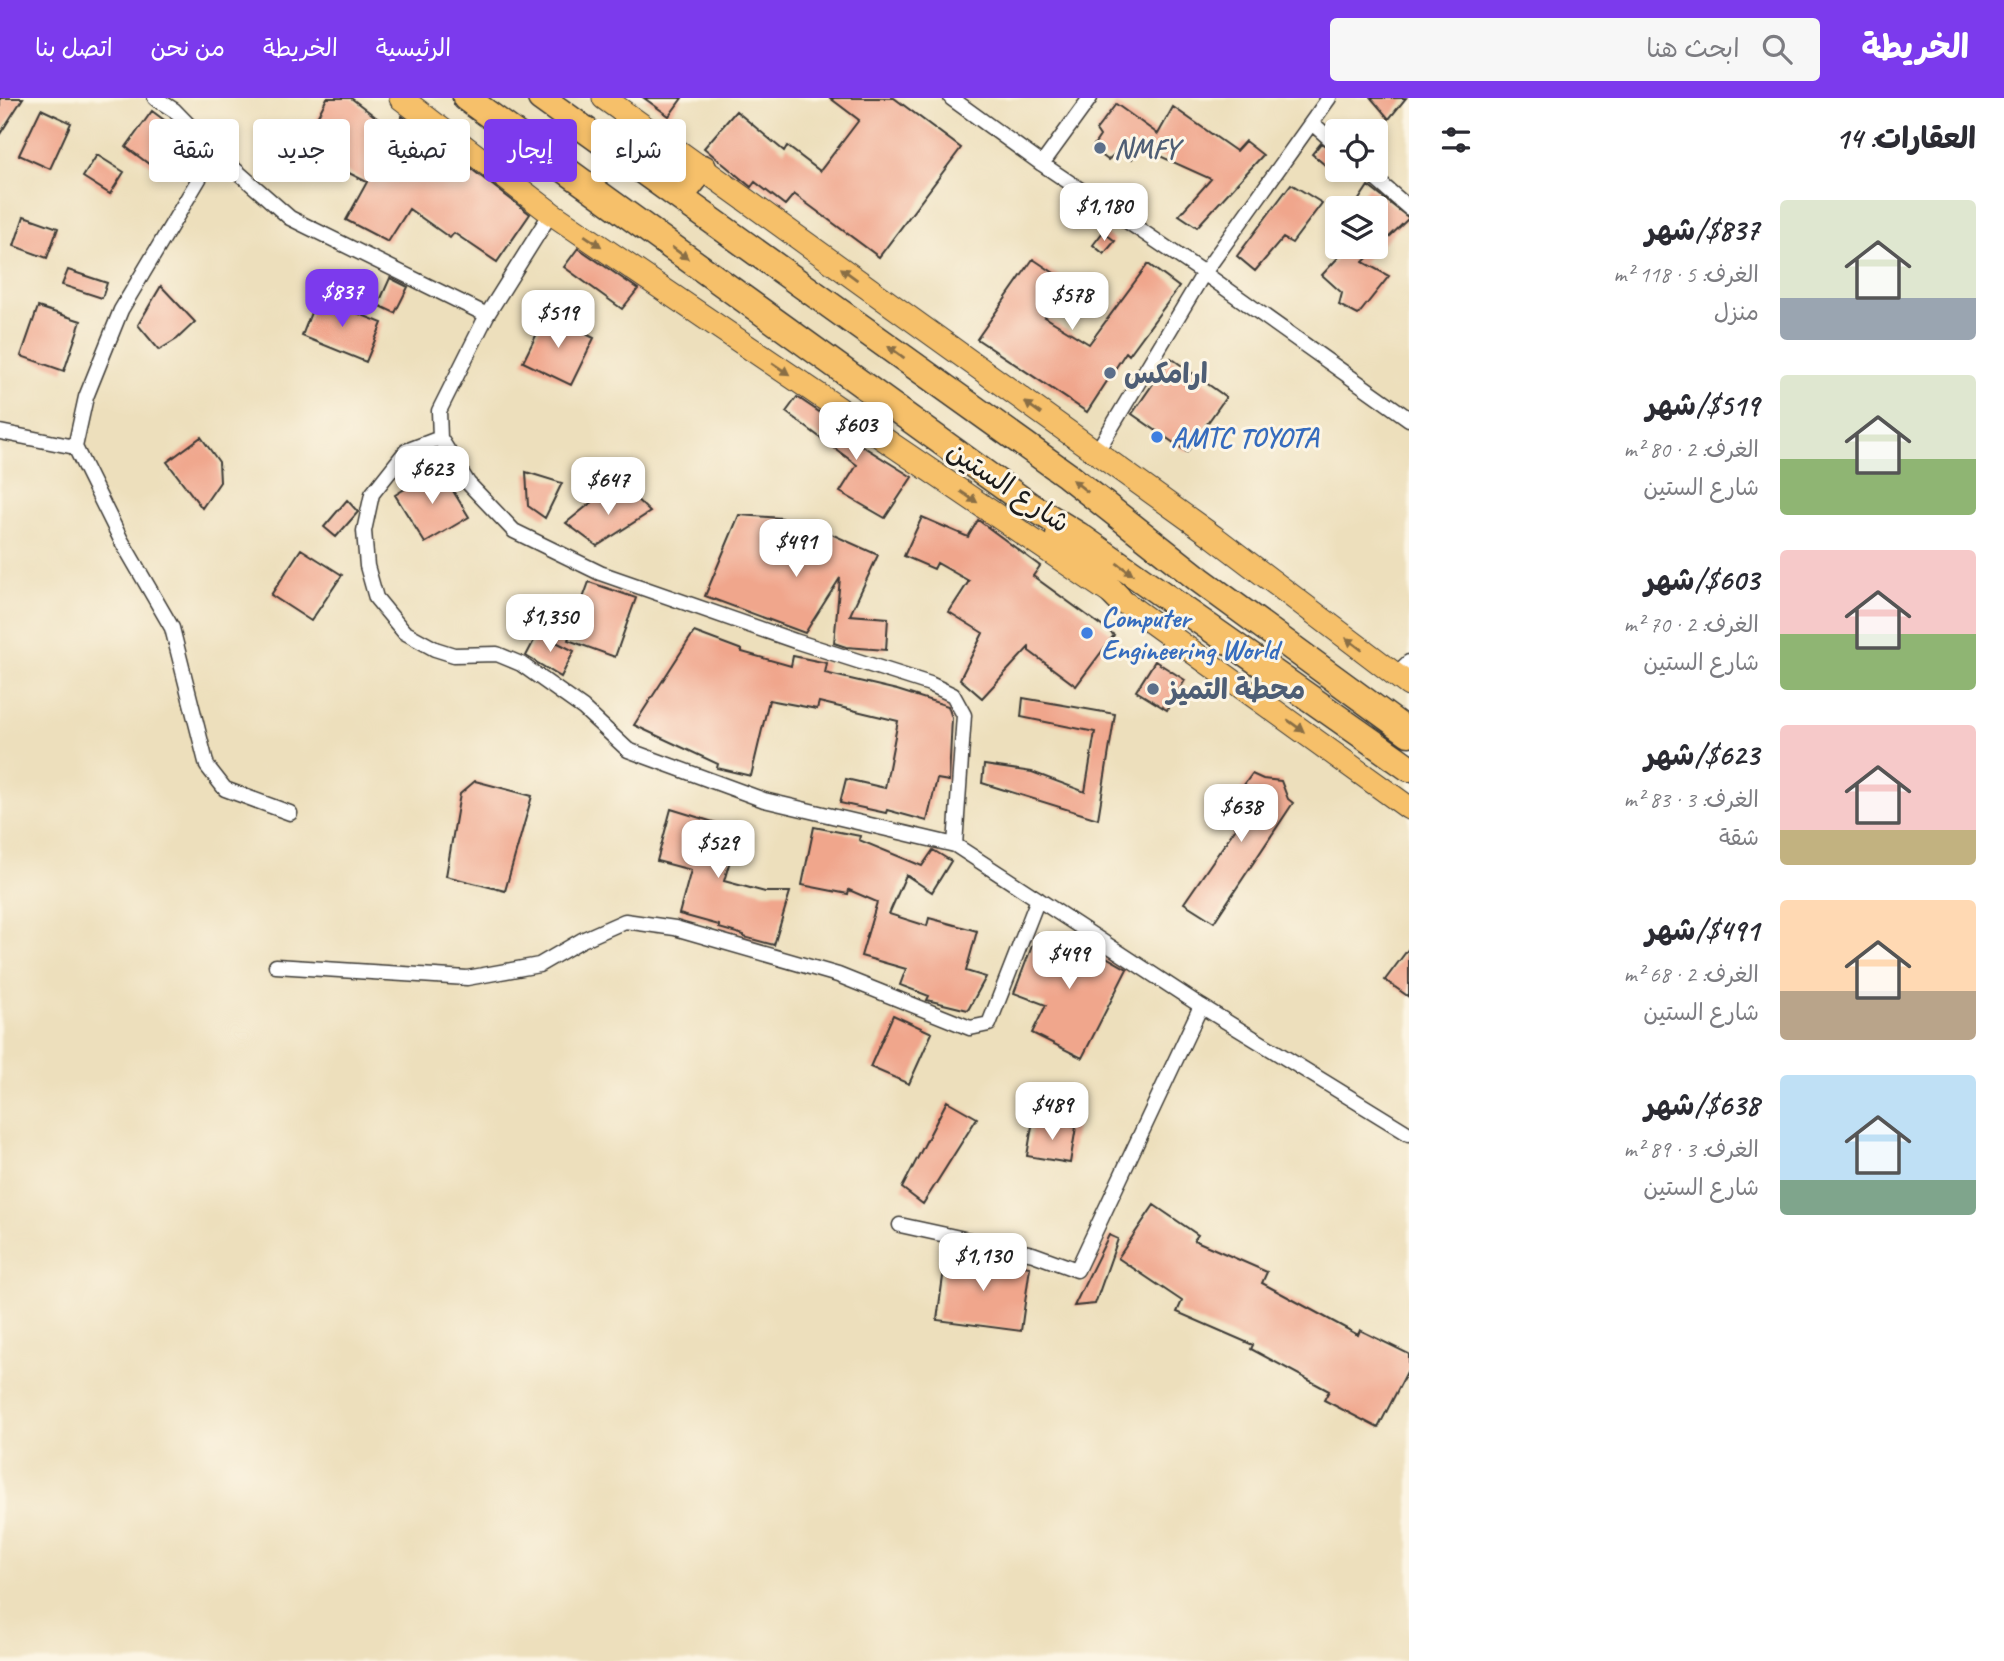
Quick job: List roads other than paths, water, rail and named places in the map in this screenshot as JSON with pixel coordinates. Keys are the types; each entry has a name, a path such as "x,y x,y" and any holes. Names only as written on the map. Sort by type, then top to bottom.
{"highway":[{"name":"شارع الستين","path":"466,98 1029,505 1409,768"},
{"name":"شارع الستين","path":"541,98 1067,475 1200,580 1409,733"},
{"path":"680,197 703,168"},
{"path":"1029,505 1118,598"}],"main road":[{"name":"شارع الستين","path":"401,98 551,212 1118,598 1409,808"},
{"path":"604,98 1404,674"}],"street":[{"path":"155,98 183,119"},
{"path":"951,98 1409,419"},
{"path":"1042,164 1090,98"},
{"path":"1096,453 1204,273 1329,98"},
{"path":"1312,123 1325,134"},
{"path":"239,173 290,219 487,315"},
{"path":"197,182 121,310 86,397 75,447 121,540 172,628 207,766 225,789 290,813"},
{"path":"1379,182 1409,208"},
{"path":"551,212 487,315 439,411 440,438 468,484 514,531 600,573 795,641 930,684 953,695 964,715 955,845"},
{"path":"0,432 75,447"},
{"path":"440,438 406,451 372,494 364,531 367,566 376,598 404,632 454,656 497,654 521,664 583,708 628,750 764,800 955,845 1201,1006 1409,1133"},
{"path":"276,966 467,978 539,965 582,940 625,921 675,928 838,975 970,1028 989,1024 1038,899"},
{"path":"900,1225 1033,1254 1077,1270 1201,1006"}],"place":[{"name":"NMFY","path":"1100,148"},
{"name":"ارامكس","path":"1110,373"},
{"name":"AMTC TOYOTA","path":"1157,437"},
{"name":"Computer Engineering World","path":"1087,633"},
{"name":"محطة التميز","path":"1153,689"}]}
